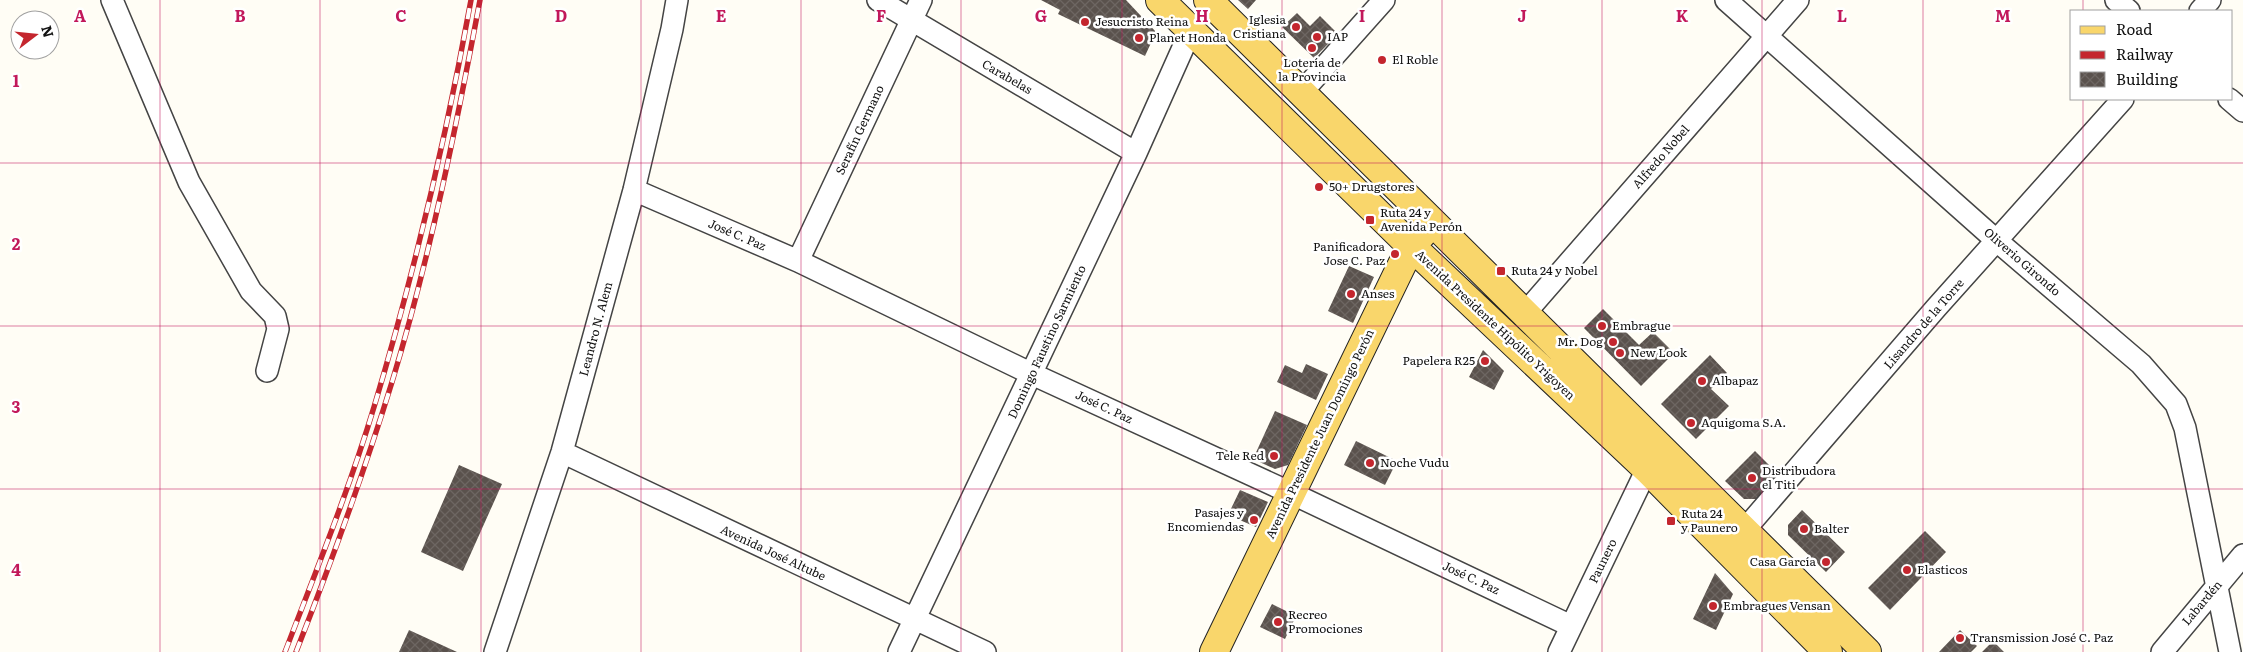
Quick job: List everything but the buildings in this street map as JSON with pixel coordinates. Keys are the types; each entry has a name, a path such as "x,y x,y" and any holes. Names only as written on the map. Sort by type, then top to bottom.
{"main road":[{"name":"Avenida Presidente Hipólito Yrigoyen","path":"1160,0 1411,246 1647,469 1867,652"},
{"name":"Avenida Presidente Hipólito Yrigoyen","path":"1208,0 1525,313 1735,541 1828,652"},
{"name":"Avenida Presidente Juan Domingo Perón","path":"1214,652 1411,246 1432,221"}],"street":[{"path":"112,0 189,182 251,291 275,316 278,329 267,372"},
{"name":"Leandro N. Alem","path":"495,652 562,452 634,190 672,29 677,0"},
{"name":"Carabelas","path":"878,0 1136,153"},
{"name":"Serafín Germano","path":"798,261 922,0"},
{"path":"1301,93 1384,0"},
{"name":"Oliverio Girondo","path":"1726,0 1997,241 2141,364 2176,404 2185,428 2229,576 2230,652"},
{"name":"Alfredo Nobel","path":"1525,313 1798,0"},
{"path":"2116,0 2128,10"},
{"path":"2201,10 2210,0"},
{"name":"Domingo Faustino Sarmiento","path":"899,652 1136,153 1191,30"},
{"name":"Lisandro de la Torre","path":"1735,541 1936,308 2122,100"},
{"path":"2230,100 2243,111"},
{"name":"José C. Paz","path":"634,190 798,261 1032,374 1292,493 1572,626"},
{"name":"Avenida José Altube","path":"562,452 985,652"},
{"name":"Paunero","path":"1559,652 1647,469"},
{"name":"Labardén","path":"2162,652 2229,576 2243,555"}],"railway":[{"path":"285,652 354,469 389,357 428,205 451,103 471,0"},
{"path":"296,652 359,484 406,335 441,192 480,0"}],"place":[{"name":"Jesucristo Reina","path":"1085,22"},
{"name":"Iglesia Cristiana","path":"1296,27"},
{"name":"IAP","path":"1317,37"},
{"name":"Planet Honda","path":"1139,38"},
{"name":"Lotería de la Provincia","path":"1312,48"},
{"name":"El Roble","path":"1382,60"},
{"name":"50+ Drugstores","path":"1319,187"},
{"name":"Ruta 24 y Avenida Perón","path":"1370,220"},
{"name":"Panificadora Jose C. Paz","path":"1395,254"},
{"name":"Ruta 24 y Nobel","path":"1501,271"},
{"name":"Anses","path":"1351,294"},
{"name":"Embrague","path":"1602,326"},
{"name":"Mr. Dog","path":"1613,342"},
{"name":"New Look","path":"1620,353"},
{"name":"Papelera R25","path":"1485,361"},
{"name":"Albapaz","path":"1702,381"},
{"name":"Aquigoma S.A.","path":"1691,423"},
{"name":"Tele Red","path":"1274,456"},
{"name":"Noche Vudu","path":"1370,463"},
{"name":"Distribudora el Titi","path":"1752,478"},
{"name":"Pasajes y Encomiendas","path":"1254,520"},
{"name":"Ruta 24 y Paunero","path":"1671,521"},
{"name":"Balter","path":"1804,529"},
{"name":"Casa García","path":"1826,562"},
{"name":"Elasticos","path":"1907,570"},
{"name":"Embragues Vensan","path":"1713,606"},
{"name":"Recreo Promociones","path":"1278,622"},
{"name":"Transmission José C. Paz","path":"1960,638"}]}
